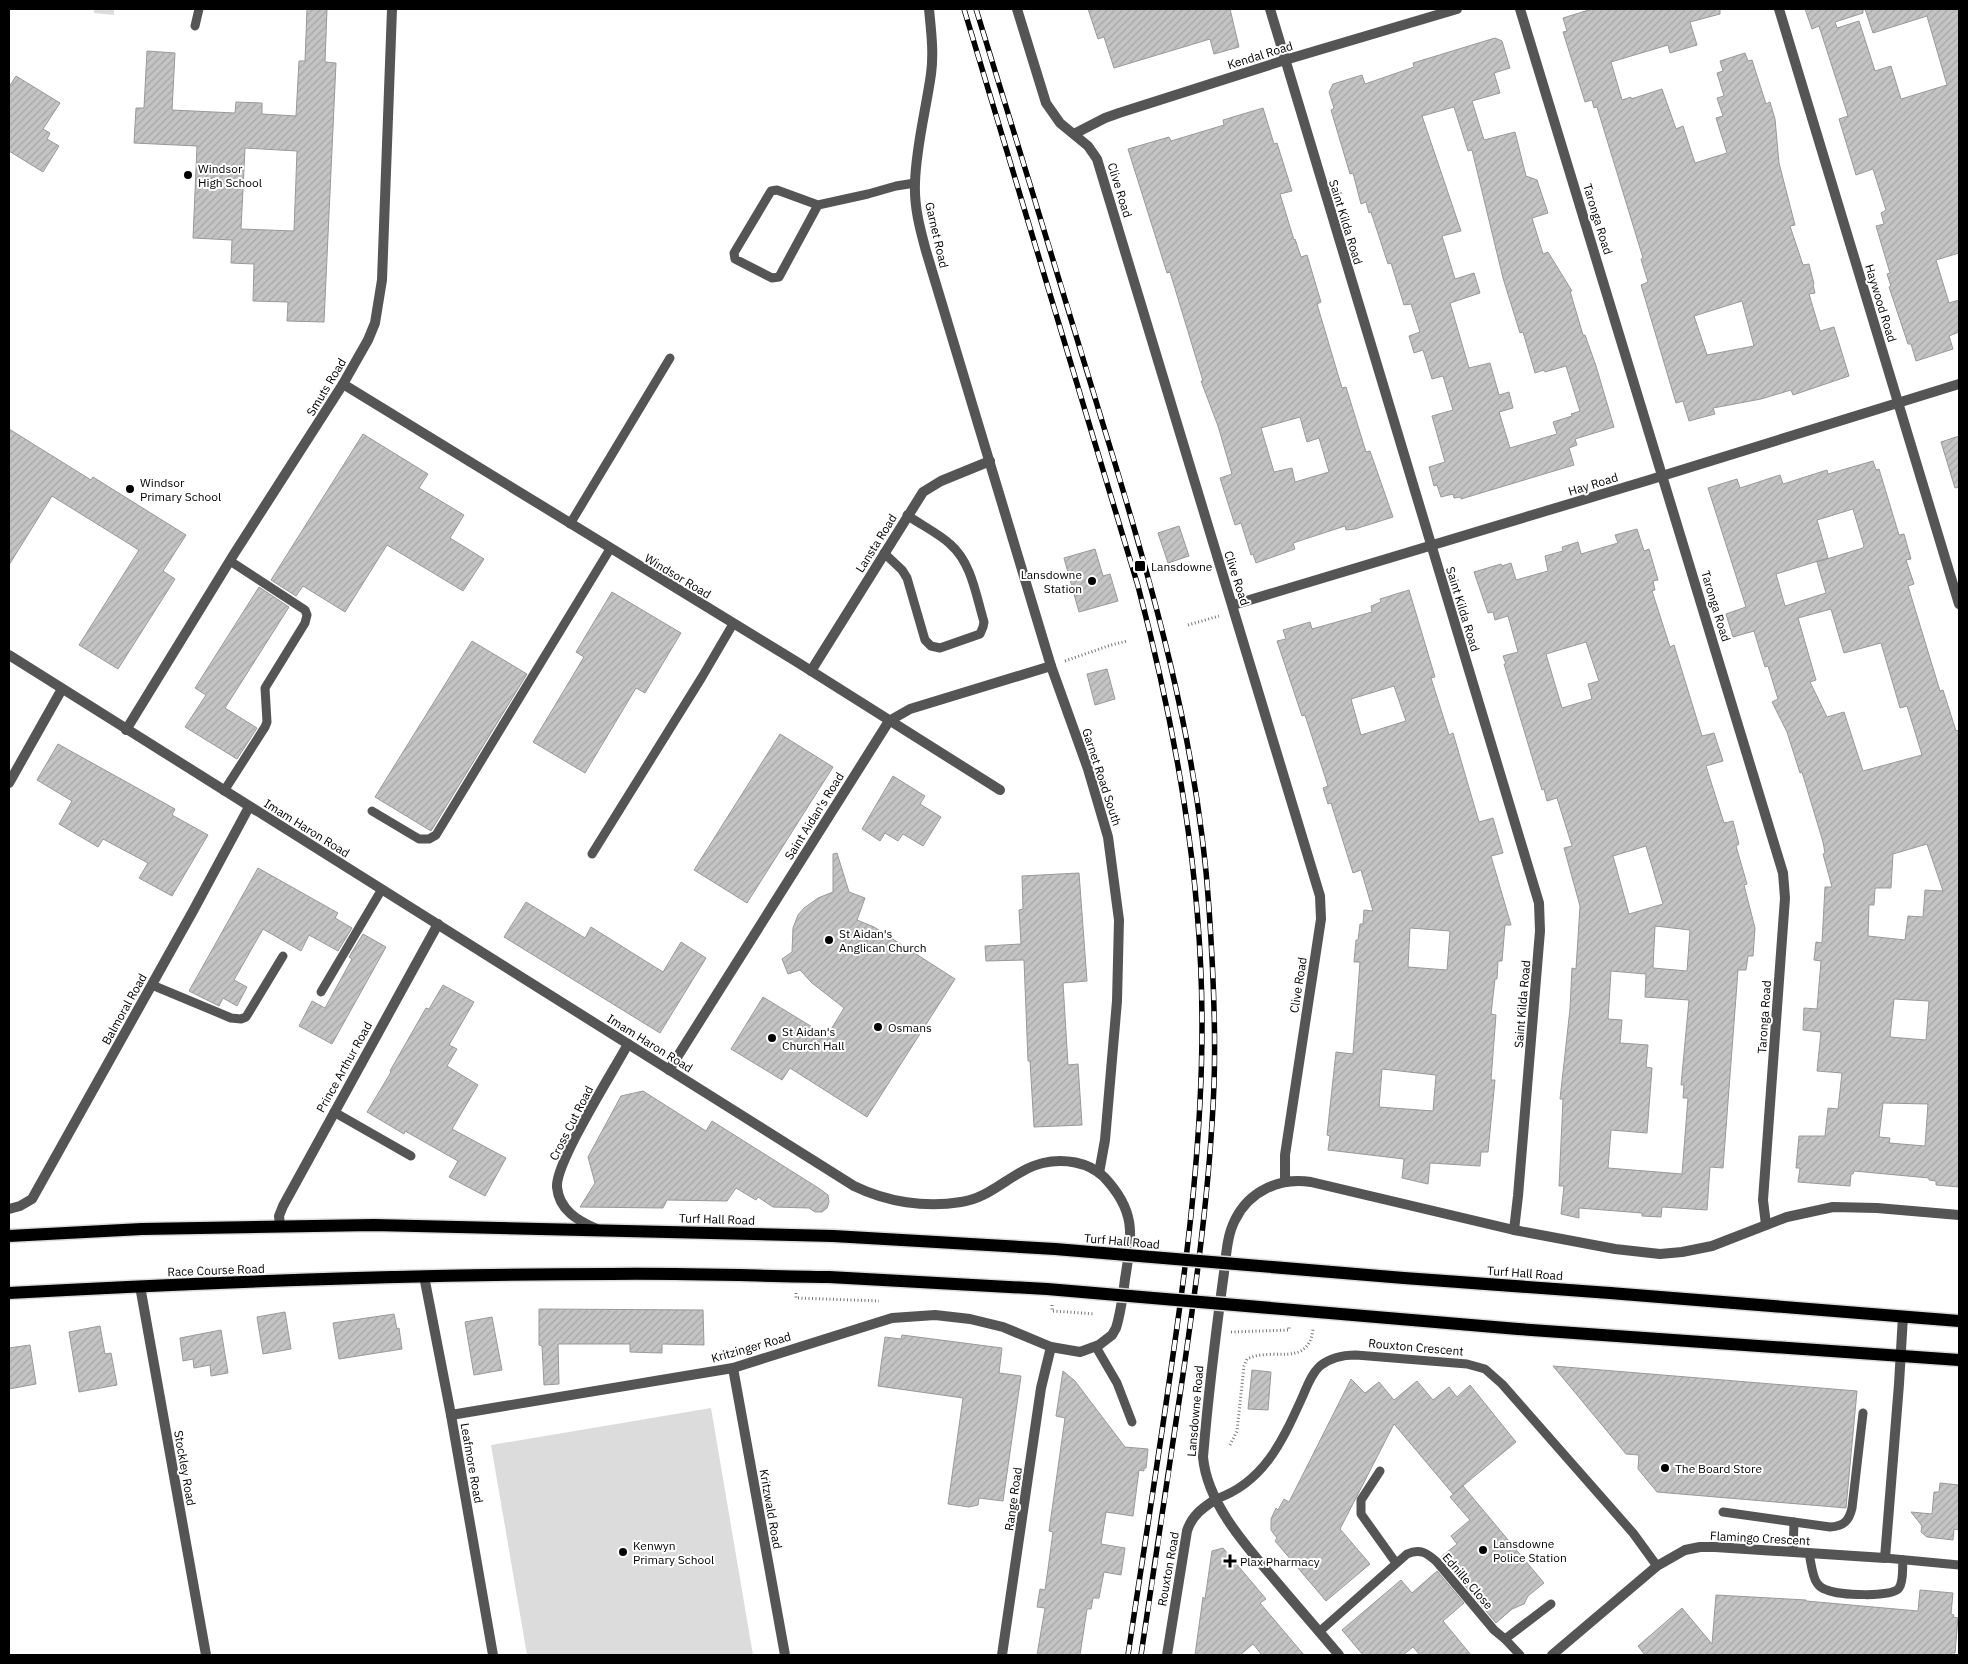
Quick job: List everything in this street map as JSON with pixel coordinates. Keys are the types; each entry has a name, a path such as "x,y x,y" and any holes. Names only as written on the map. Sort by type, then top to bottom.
{"main road":[{"name":"Turf Hall Road","path":"280,1226 374,1225 598,1229 833,1236 1055,1249 1385,1277 1959,1321"},
{"path":"9,1236 142,1229 280,1226"},
{"path":"424,1276 612,1274 829,1278 1047,1289 1518,1329 1959,1360"},
{"name":"Race Course Road","path":"9,1293 140,1286 424,1276"}],"street":[{"name":"Smuts Road","path":"126,730 343,384 368,340 375,323 379,300 388,142 392,9"},
{"name":"Garnet Road","path":"929,9 932,30 932,71 919,144 915,183 917,215 926,251 990,461"},
{"name":"Clive Road","path":"1017,9 1046,104 1060,124 1088,146 1098,159 1322,903 1285,1154 1285,1182"},
{"name":"Saint Kilda Road","path":"1270,9 1430,545 1538,897 1540,931 1525,1122 1514,1230"},
{"name":"Kendal Road","path":"1074,134 1105,118 1285,60 1457,9"},
{"name":"Taronga Road","path":"1520,9 1785,883 1763,1200 1766,1226"},
{"name":"Haywood Road","path":"1779,9 1959,604"},
{"name":"Windsor Road","path":"343,384 811,671 1000,790"},
{"name":"Hay Road","path":"1233,605 1663,476 1959,384"},
{"name":"Lansta Road","path":"811,671 920,497 941,480 990,461"},
{"name":"Garnet Road South","path":"990,461 1051,666 1103,815 1113,863 1119,920 1117,1001 1105,1140 1099,1173"},
{"name":"Imam Haron Road","path":"9,655 854,1186 901,1202 935,1205 963,1202 978,1198 1028,1168 1054,1161 1084,1165 1099,1173 1122,1199 1130,1227 1131,1242 1116,1328 1106,1340 1096,1347"},
{"name":"Saint Aidan's Road","path":"669,1070 889,721 910,709 1051,666"},
{"path":"9,783 62,689"},
{"name":"Balmoral Road","path":"9,1209 20,1206 32,1199 249,807"},
{"name":"Prince Arthur Road","path":"280,1226 279,1216 282,1206 438,924"},
{"name":"Cross Cut Road","path":"598,1229 579,1222 569,1213 560,1199 557,1185 567,1154 628,1044"},
{"path":"1285,1182 1304,1181 1344,1188 1514,1230 1615,1249 1660,1254 1712,1246 1787,1217 1834,1206 1959,1215"},
{"name":"Lansdowne Road","path":"1285,1182 1272,1186 1252,1198 1236,1218 1230,1236 1216,1332 1203,1457 1204,1470 1216,1499 1238,1536 1339,1655"},
{"name":"Leafmore Road","path":"424,1276 451,1415 493,1655"},
{"name":"Stockley Road","path":"140,1286 206,1655"},
{"name":"Kritzinger Road","path":"451,1415 733,1368 892,1318 935,1314 970,1319 1003,1327 1052,1347"},
{"path":"1884,1558 1903,1316"},
{"path":"1052,1347 1080,1352 1096,1347"},
{"name":"Range Road","path":"1002,1655 1041,1388 1052,1347"},
{"name":"Kritzwald Road","path":"733,1368 784,1655"},
{"name":"Rouxton Road","path":"1167,1655 1189,1523 1197,1513 1216,1499"},
{"name":"Flamingo Crescent","path":"1552,1655 1657,1566 1680,1553 1700,1547 1884,1558"}],"lane":[{"path":"195,26 199,9"},
{"path":"818,205 779,277 772,278 735,259 734,253 771,191 778,190 818,205 915,183"},
{"path":"570,524 670,358"},
{"path":"884,553 902,570 907,578 925,640 931,646 940,648 980,634 984,622 967,567 960,555 950,544 908,516"},
{"path":"372,811 418,839 429,840 436,835 610,549"},
{"path":"224,791 265,727 265,688 307,615 305,610 230,562"},
{"path":"592,854 733,624"},
{"path":"321,992 382,889"},
{"path":"152,984 231,1018 241,1019 246,1017 283,956"},
{"path":"334,1112 410,1156"},
{"path":"1096,1347 1117,1383 1132,1422"},
{"name":"Rouxton Crescent","path":"1216,1499 1245,1485 1270,1460 1286,1434 1317,1370 1330,1360 1345,1355 1356,1355 1467,1364 1485,1369 1502,1384 1633,1533 1657,1566"},
{"path":"1723,1512 1830,1527 1842,1525 1848,1520 1852,1508 1863,1413"},
{"path":"1380,1471 1361,1500 1360,1514 1396,1563"},
{"path":"1793,1552 1794,1522"},
{"name":"Ednille Close","path":"1319,1632 1407,1554 1421,1551 1428,1554 1436,1562 1494,1630 1520,1655"},
{"path":"1808,1553 1816,1582 1826,1590 1876,1595 1887,1594 1899,1588 1903,1560"},
{"name":"Flamingo Crescent","path":"1884,1558 1959,1565"},
{"path":"1504,1639 1550,1604"}],"path":[{"path":"1188,624 1221,615"},
{"path":"1051,666 1110,645 1127,641"},
{"path":"796,1288 796,1298 879,1301"},
{"path":"1052,1301 1052,1311 1095,1314"},
{"path":"1231,1332 1289,1330 1289,1321"},
{"path":"1230,1445 1237,1432 1244,1366 1247,1359 1263,1353 1292,1355 1303,1350 1312,1339 1313,1323"}],"shaded area":[{"path":"94,9 114,9 114,15 94,13"},
{"name":"Kenwyn Primary School","path":"711,1408 753,1655 527,1655 491,1445"}],"building":[{"path":"307,9 327,9 325,62 336,63 324,322 287,321 288,302 253,301 254,264 231,263 232,240 193,238 197,146 134,143 136,108 144,108 147,51 175,53 172,110 235,113 236,102 262,103 262,114 296,116 299,61 305,61","holes":["245,148 297,151 294,231 241,229"]},
{"path":"1088,9 1230,9 1239,47 1214,54 1210,39 1114,68 1104,37 1098,39"},
{"path":"1592,9 1720,9 1720,14 1690,22 1697,45 1670,53 1668,45 1611,62 1622,100 1662,89 1676,129 1683,126 1695,163 1727,153 1716,118 1723,116 1717,98 1724,96 1717,73 1723,71 1720,61 1745,53 1748,61 1752,60 1766,104 1770,102 1775,119 1779,163 1795,225 1790,226 1803,265 1809,264 1815,293 1809,294 1820,331 1834,327 1849,376 1793,395 1791,390 1761,399 1713,408 1715,414 1689,421 1683,401 1676,403 1641,285 1648,282 1641,259 1643,258 1597,107 1594,108 1592,100 1585,102 1563,32 1567,31 1563,18","holes":["1742,301 1754,346 1707,355 1694,316"]},
{"path":"1805,9 1863,9 1863,13 1835,22 1837,28 1859,21 1875,71 1891,66 1901,99 1947,85 1927,16 1873,33 1865,9 1959,9 1959,253 1936,260 1949,303 1959,300 1959,332 1949,336 1953,349 1916,361 1911,344 1908,344 1889,287 1891,286 1887,274 1890,273 1876,226 1884,224 1881,213 1886,210 1873,169 1856,175 1839,119 1848,116 1819,26 1812,29"},
{"path":"1495,38 1502,41 1510,68 1494,73 1500,93 1472,101 1484,140 1515,132 1526,176 1537,180 1548,213 1532,218 1543,254 1548,252 1572,291 1570,291 1583,335 1585,335 1596,366 1614,427 1575,439 1577,445 1569,448 1574,465 1461,499 1461,497 1454,498 1453,494 1441,497 1437,485 1434,486 1429,467 1445,462 1432,416 1453,410 1443,376 1432,379 1423,350 1414,353 1409,336 1420,332 1411,304 1404,305 1391,263 1388,264 1371,212 1369,213 1366,202 1361,204 1353,173 1350,174 1331,110 1334,108 1329,92 1333,84 1362,75 1365,84 1414,67 1413,63","holes":["1454,107 1468,151 1472,150 1503,278 1520,333 1523,332 1535,373 1566,366 1580,411 1571,414 1572,416 1553,422 1557,434 1510,448 1499,412 1513,408 1509,392 1499,395 1490,363 1469,368 1450,303 1480,293 1474,273 1455,279 1442,236 1461,231 1422,116"]},
{"path":"16,76 60,103 43,129 50,133 47,139 59,146 43,172 9,151 9,87"},
{"path":"1263,108 1274,144 1277,143 1292,191 1280,194 1294,240 1301,257 1307,255 1321,302 1317,304 1342,388 1346,387 1366,452 1370,451 1393,517 1355,529 1346,530 1345,526 1293,543 1295,549 1256,563 1253,554 1251,555 1241,523 1235,525 1220,478 1232,474 1218,426 1201,381 1203,381 1170,272 1167,273 1128,149 1169,137 1171,141 1224,125 1223,120","holes":["1300,417 1307,442 1319,438 1329,472 1295,482 1292,468 1274,472 1261,428"]},
{"path":"9,429 91,480 93,477 186,535 163,571 175,579 118,669 79,645 139,550 52,496 9,565"},
{"path":"363,434 428,474 419,488 464,515 450,538 484,559 463,591 387,545 345,612 303,586 296,596 271,580"},
{"path":"1959,436 1959,487 1955,488 1941,442"},
{"path":"1873,461 1876,470 1879,469 1899,535 1904,534 1911,559 1906,560 1914,584 1908,586 1940,691 1943,690 1956,731 1959,730 1959,1187 1936,1185 1936,1181 1929,1180 1929,1178 1854,1171 1851,1174 1850,1186 1798,1182 1800,1168 1796,1168 1799,1136 1825,1136 1828,1108 1838,1109 1842,1073 1817,1071 1821,1032 1803,1030 1804,1008 1817,1009 1821,961 1814,960 1816,942 1822,943 1825,887 1832,887 1823,854 1825,853 1823,842 1802,772 1800,773 1787,732 1772,702 1778,699 1768,666 1765,667 1754,631 1733,637 1726,614 1746,607 1708,488 1737,479 1740,488 1780,475 1783,484 1827,470 1828,474","holes":["1853,509 1864,546 1863,548 1817,562 1826,593 1785,606 1776,574 1828,558 1817,520","1831,609 1844,653 1881,643 1900,708 1907,706 1922,755 1863,771 1844,712 1827,717 1810,682 1816,680 1798,618","1927,844 1943,891 1925,890 1923,917 1908,916 1905,940 1868,936 1869,905 1874,905 1875,888 1891,888 1893,854","1894,999 1929,1001 1926,1040 1890,1037","1883,1103 1928,1104 1925,1146 1889,1143 1890,1138 1879,1137"]},
{"path":"1179,526 1189,556 1168,563 1158,533"},
{"path":"1637,529 1644,551 1649,549 1658,580 1653,581 1655,590 1652,591 1670,647 1674,645 1702,736 1714,733 1723,761 1706,766 1724,823 1733,821 1739,844 1736,846 1747,884 1744,885 1755,928 1753,956 1748,956 1746,970 1738,970 1723,1168 1710,1167 1707,1210 1662,1207 1661,1217 1642,1216 1642,1213 1579,1208 1579,1218 1561,1214 1564,1186 1559,1186 1563,1099 1560,1099 1570,1009 1572,968 1576,969 1580,906 1564,848 1572,846 1557,798 1547,801 1544,789 1542,790 1504,664 1506,664 1503,656 1518,652 1508,616 1495,620 1493,612 1488,613 1474,572 1511,563 1516,580 1548,571 1545,556 1563,551 1562,547 1578,542 1581,554 1618,543 1615,535","holes":["1586,642 1599,681 1588,684 1592,699 1562,708 1546,654","1646,846 1663,904 1629,914 1613,856","1655,926 1690,930 1687,971 1653,968","1611,971 1646,974 1645,997 1689,1000 1681,1085 1684,1085 1683,1098 1688,1098 1682,1174 1608,1168 1611,1130 1647,1133 1652,1068 1646,1067 1648,1045 1620,1043 1622,1020 1608,1019"]},
{"name":"Lansdowne Station","path":"1095,549 1103,576 1110,574 1118,601 1079,612 1064,558"},
{"path":"259,587 289,607 225,708 257,728 237,759 185,727 206,695 195,688"},
{"path":"1409,590 1435,677 1431,678 1449,735 1453,733 1479,822 1493,818 1503,853 1491,856 1511,925 1505,925 1502,961 1498,961 1491,1014 1496,1015 1491,1080 1495,1080 1488,1152 1481,1152 1480,1166 1430,1163 1428,1184 1402,1178 1404,1159 1328,1150 1330,1136 1327,1135 1336,1052 1353,1054 1360,962 1354,962 1356,940 1358,940 1360,924 1363,924 1364,910 1373,911 1361,870 1353,873 1331,803 1328,804 1323,788 1328,786 1305,715 1302,716 1277,641 1286,639 1283,630 1310,622 1312,629 1372,612 1371,606 1381,602 1380,599","holes":["1394,686 1406,721 1361,735 1351,699","1410,928 1450,931 1447,970 1408,967","1382,1069 1436,1075 1433,1111 1379,1107"]},
{"path":"612,592 681,633 645,693 636,688 585,773 533,742 584,657 576,652"},
{"path":"472,641 527,674 431,831 375,797"},
{"path":"1107,669 1115,699 1095,705 1087,674"},
{"path":"780,734 833,767 747,903 694,870"},
{"path":"58,744 175,809 172,815 208,835 172,896 139,878 148,863 103,839 98,847 59,824 72,801 37,780"},
{"path":"893,776 925,796 920,804 941,817 923,846 903,834 898,841 885,833 880,841 862,829"},
{"path":"837,853 849,892 865,898 857,920 874,927 955,979 867,1117 790,1068 782,1080 731,1049 763,997 827,1036 844,1008 812,983 800,970 788,974 782,959 792,952 793,928 798,915 818,898 833,892 833,854"},
{"path":"258,868 338,913 335,918 352,928 338,951 309,935 301,951 263,929 234,980 247,987 237,1006 223,998 219,1006 189,991"},
{"path":"1079,873 1087,981 1063,983 1068,1065 1078,1064 1082,1125 1034,1127 1030,1061 1028,1061 1024,960 986,961 985,946 1021,944 1019,910 1023,909 1022,876"},
{"path":"526,902 585,938 591,927 663,972 681,942 706,958 660,1033 504,937"},
{"path":"363,934 386,947 332,1044 299,1026 312,1001 325,1008 352,959 349,957"},
{"path":"443,985 474,1002 449,1045 457,1049 447,1066 478,1085 452,1129 506,1158 485,1196 449,1177 458,1161 405,1131 404,1134 367,1112 426,1008 429,1009"},
{"path":"643,1091 706,1131 712,1121 820,1189 828,1195 829,1202 827,1208 822,1212 815,1212 809,1208 773,1207 758,1197 756,1200 736,1188 727,1201 667,1200 663,1208 580,1207 595,1183 588,1157 621,1096"},
{"path":"539,1309 703,1310 704,1345 662,1344 662,1353 630,1352 630,1344 558,1344 559,1384 544,1385 542,1346 539,1345"},
{"path":"285,1312 291,1349 263,1354 257,1317"},
{"path":"394,1314 397,1329 399,1328 402,1349 339,1359 333,1323"},
{"path":"492,1317 502,1370 474,1375 465,1322"},
{"path":"100,1326 105,1354 111,1353 117,1385 79,1392 69,1332"},
{"path":"221,1330 228,1373 211,1376 210,1365 194,1368 193,1359 183,1361 180,1338"},
{"path":"902,1335 1002,1348 999,1373 1021,1376 1003,1501 979,1498 978,1505 969,1507 948,1504 963,1398 878,1386 885,1337 901,1339"},
{"path":"30,1345 36,1384 9,1389 9,1348"},
{"path":"1553,1366 1857,1391 1846,1508 1657,1492 1638,1469 1639,1455 1626,1454"},
{"path":"1252,1370 1271,1372 1268,1410 1248,1409"},
{"path":"1063,1371 1075,1381 1125,1447 1148,1449 1146,1468 1144,1468 1144,1471 1139,1470 1133,1516 1106,1512 1101,1544 1125,1548 1121,1575 1104,1572 1099,1598 1093,1598 1091,1609 1087,1609 1080,1655 1037,1655 1045,1608 1037,1607 1040,1589 1045,1590 1053,1532 1049,1531 1065,1418 1056,1416"},
{"path":"1351,1379 1365,1393 1379,1382 1394,1400 1417,1381 1433,1400 1449,1387 1457,1397 1470,1385 1516,1442 1453,1494 1394,1424 1340,1529 1370,1564 1326,1601 1275,1541 1277,1538 1271,1530 1271,1519 1276,1508 1278,1510 1284,1499 1289,1502"},
{"path":"1940,1483 1959,1485 1959,1530 1954,1529 1953,1540 1927,1537 1921,1532 1922,1526 1911,1512 1932,1514 1934,1492 1939,1492"},
{"name":"Lansdowne Police Station","path":"1463,1486 1544,1583 1528,1596 1524,1604 1512,1609 1496,1623 1441,1557 1457,1544 1451,1536 1470,1520 1450,1497"},
{"path":"1223,1548 1266,1599 1260,1603 1304,1655 1262,1655 1253,1644 1240,1655 1195,1655 1212,1551"},
{"path":"1437,1571 1464,1603 1443,1621 1471,1655 1420,1655 1413,1647 1403,1655 1363,1655 1342,1630 1401,1580 1412,1593"},
{"path":"1920,1590 1953,1593 1951,1614 1954,1615 1953,1617 1958,1618 1955,1653 1951,1653 1951,1655 1645,1655 1638,1646 1682,1608 1712,1644 1716,1595 1806,1600 1918,1611"}],"railway":[{"path":"964,9 1138,586 1152,640 1175,749 1192,859 1201,969 1202,1025 1200,1108 1194,1190 1179,1314 1128,1655"},
{"path":"976,9 1138,541 1170,661 1195,784 1203,846 1213,974 1215,1063 1212,1123 1202,1237 1192,1312 1141,1655"}],"place":[{"name":"Windsor High School","path":"188,175"},
{"name":"Windsor Primary School","path":"130,489"},
{"name":"Lansdowne","path":"1140,566"},
{"name":"Lansdowne Station","path":"1092,581"},
{"name":"St Aidan's Anglican Church","path":"829,940"},
{"name":"Osmans","path":"878,1027"},
{"name":"St Aidan's Church Hall","path":"772,1038"},
{"name":"The Board Store","path":"1665,1468"},
{"name":"Lansdowne Police Station","path":"1483,1550"},
{"name":"Kenwyn Primary School","path":"623,1552"},
{"name":"Plax Pharmacy","path":"1230,1561"}]}
